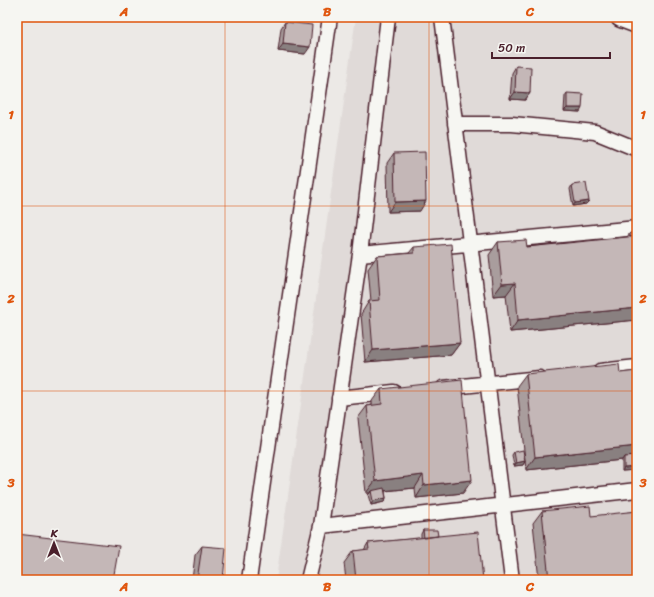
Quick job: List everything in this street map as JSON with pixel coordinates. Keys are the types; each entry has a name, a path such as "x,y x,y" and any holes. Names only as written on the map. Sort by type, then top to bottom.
{"main road":[{"path":"621,17 637,23"}],"street":[{"path":"249,580 330,17"},
{"path":"308,580 321,526 360,254 388,17"},
{"path":"442,17 512,580"},
{"path":"455,124 512,124 595,132 637,149"},
{"path":"360,254 637,228"},
{"path":"590,372 637,367"},
{"path":"433,389 550,376"},
{"path":"339,398 410,391"},
{"path":"321,526 637,490"}],"shaded area":[{"path":"356,17 637,17 637,580 276,580"}],"building":[{"path":"285,22 312,25 310,47 283,44"},
{"path":"516,66 531,67 530,93 515,92"},
{"path":"567,93 583,94 582,108 567,108"},
{"path":"425,152 426,201 395,202 394,153"},
{"path":"586,183 589,201 575,203 572,185"},
{"path":"630,233 637,233 637,236 630,237"},
{"path":"637,236 637,308 518,320 515,283 502,284 498,242 526,240 527,247"},
{"path":"451,244 460,343 373,350 369,301 380,300 377,256 414,253 414,247"},
{"path":"619,364 620,373 637,371 637,446 535,457 526,374"},
{"path":"462,380 472,480 424,485 423,475 375,481 367,406 382,404 381,389"},
{"path":"523,450 525,461 516,463 514,452"},
{"path":"637,456 637,467 624,468 624,457"},
{"path":"384,488 386,498 373,501 371,491"},
{"path":"590,506 591,516 637,511 637,580 549,580 542,511"},
{"path":"423,530 437,530 438,536 424,538"},
{"path":"478,532 483,580 356,580 353,551 369,549 368,543"},
{"path":"17,534 119,546 113,580 17,580"},
{"path":"202,546 226,548 223,580 197,580"}]}
